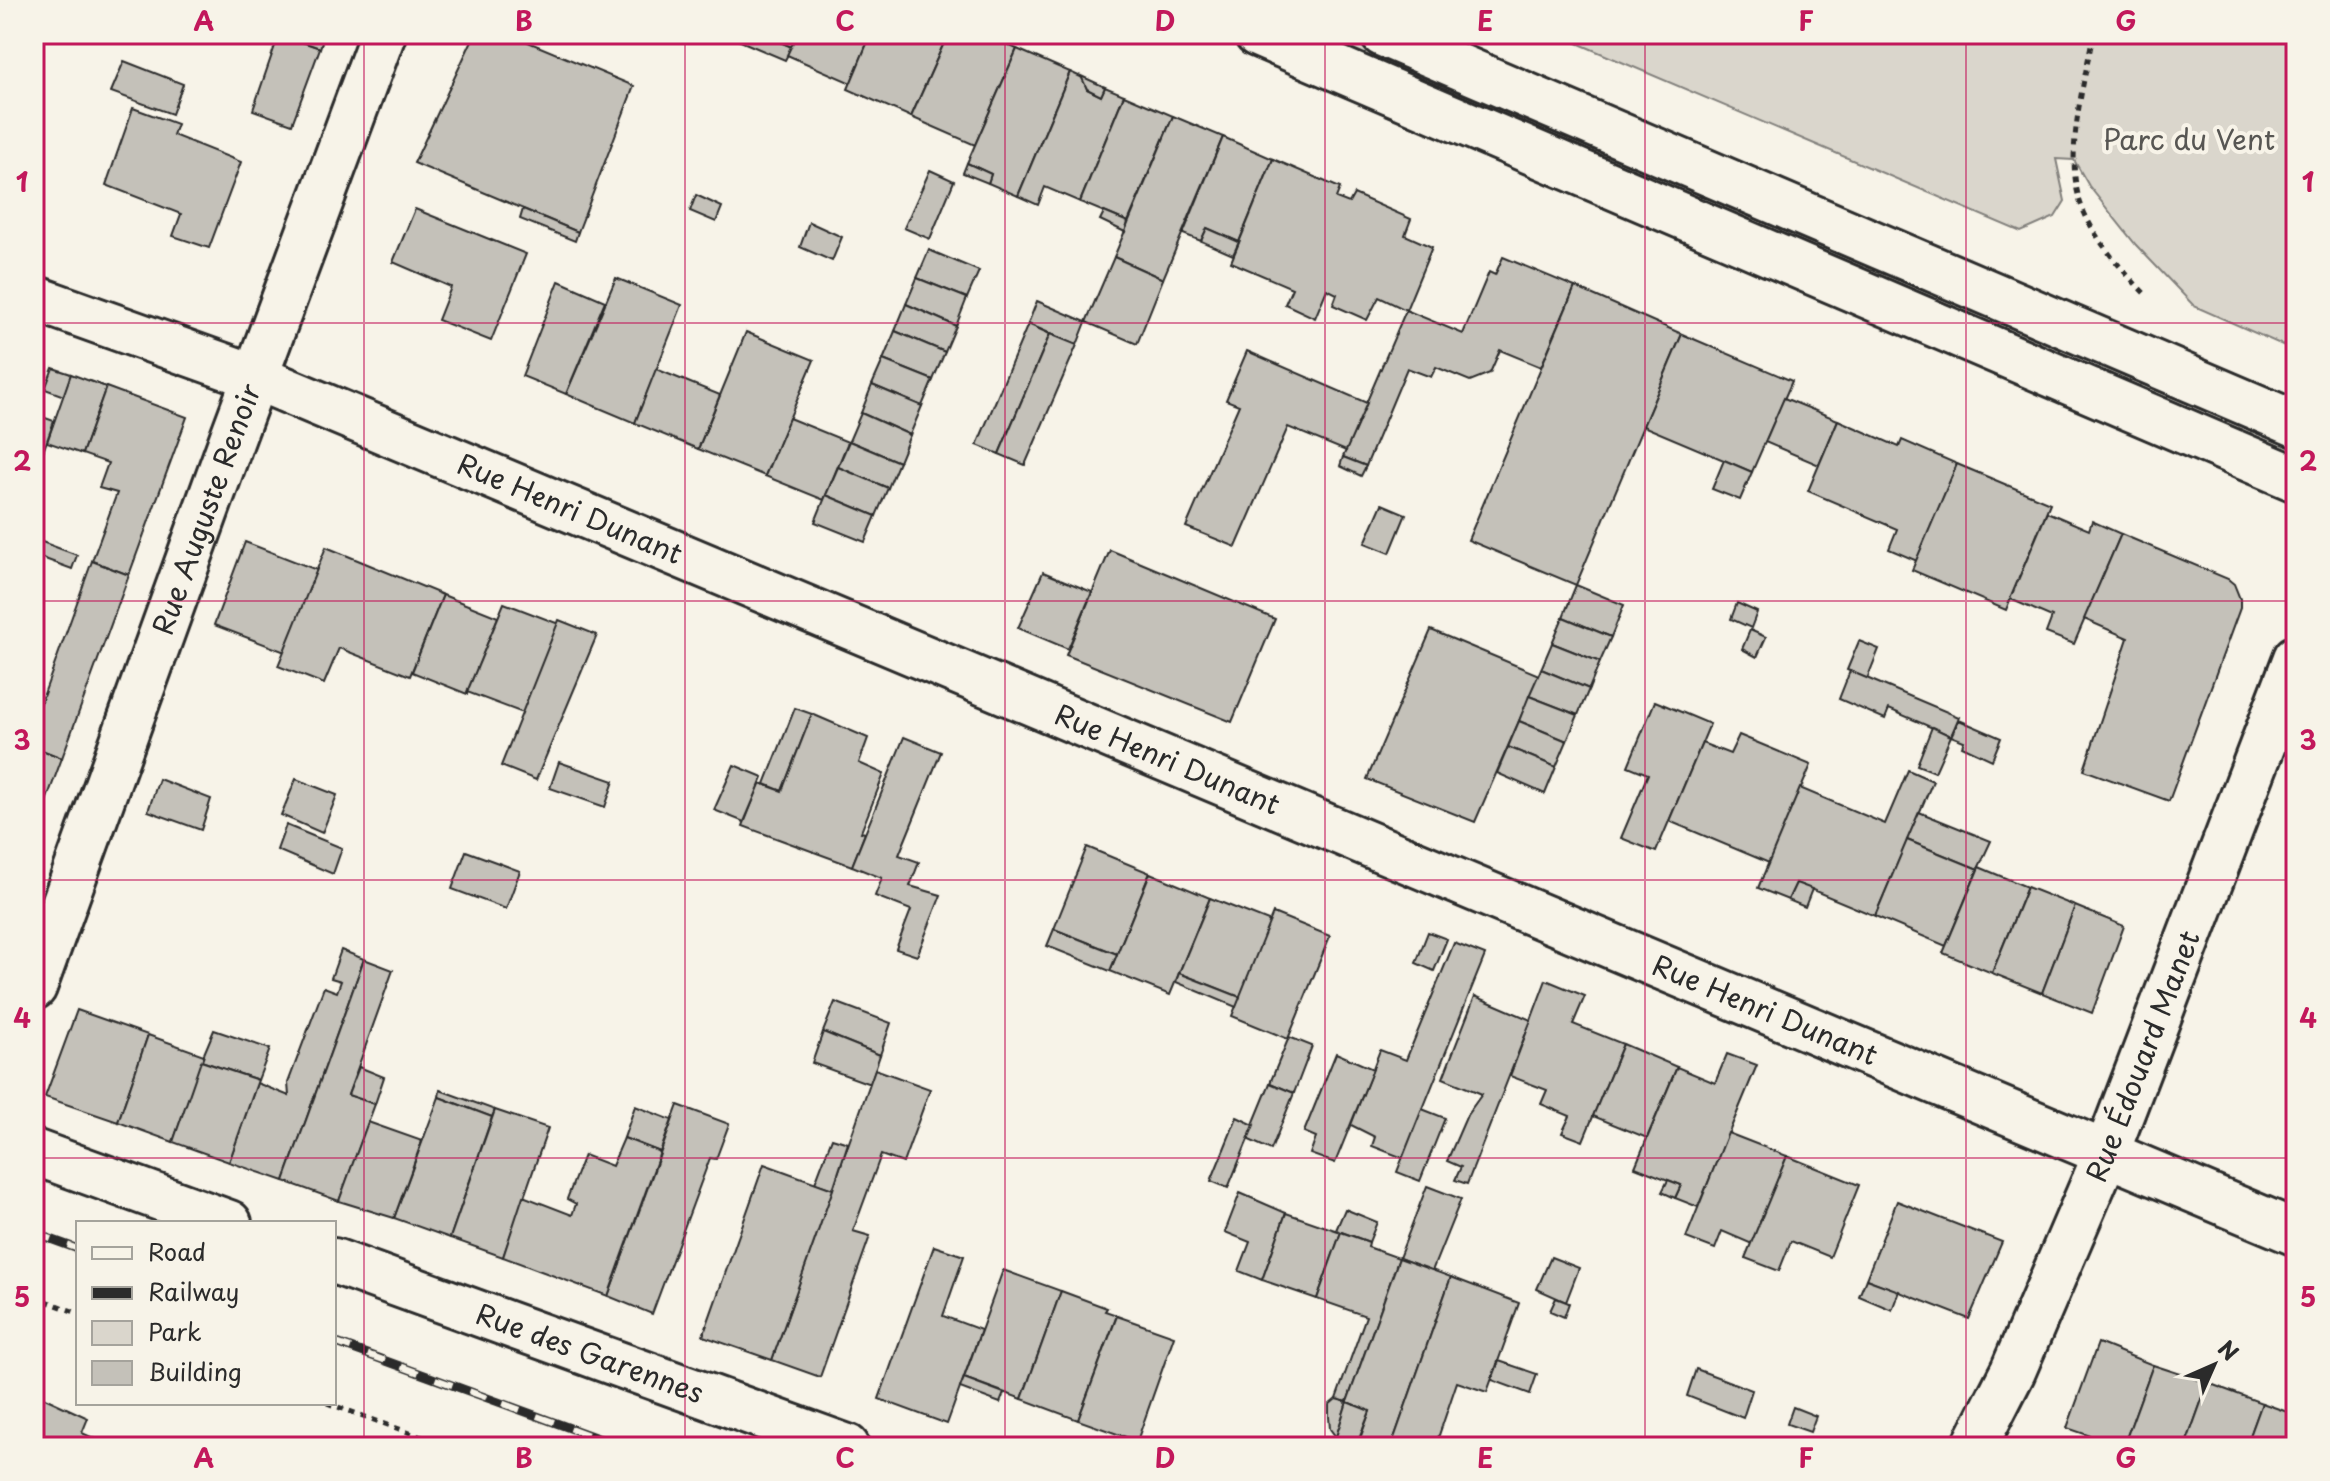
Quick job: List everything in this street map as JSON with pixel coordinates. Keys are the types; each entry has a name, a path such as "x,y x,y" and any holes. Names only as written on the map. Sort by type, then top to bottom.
{"street":[{"name":"Rue Auguste Renoir","path":"34,987 383,34"},
{"path":"1257,34 2296,479"},
{"path":"1383,34 2296,424"},
{"name":"Rue Henri Dunant","path":"34,298 255,377 2296,1233"},
{"name":"Rue Édouard Manet","path":"1974,1447 2013,1371 2106,1154 2296,658"},
{"path":"34,1152 224,1221"},
{"name":"Rue des Garennes","path":"336,1262 847,1447"}],"path":[{"path":"2093,34 2075,137 2074,169 2083,211 2116,264 2148,297"},
{"path":"34,1297 76,1312"},
{"path":"333,1405 449,1447"}],"green space":[{"path":"1304,34 1346,34 2243,418 2251,425 2251,432 2247,437"},
{"name":"Parc du Vent","path":"1556,34 2296,34 2296,351 2194,306 2136,245 2089,186 2074,160 2056,159 2065,201 2055,217 2021,232"}],"building":[{"path":"279,34 320,48 292,124 253,110"},
{"path":"290,34 325,34 320,48 289,37"},
{"path":"475,34 531,34 528,42 634,86 578,232 414,163"},
{"path":"724,34 761,34 792,47 785,60"},
{"path":"761,34 797,34 792,47"},
{"path":"797,34 871,34 851,83 787,55"},
{"path":"871,34 948,34 911,117 848,89"},
{"path":"948,34 983,34 1017,49 975,145 911,117"},
{"path":"1017,49 1070,72 1018,196 988,183 991,174 967,163"},
{"path":"124,61 183,84 172,114 111,92"},
{"path":"1070,72 1083,78 1087,89 1101,96 1105,87 1124,95 1080,202 1045,187 1038,205 1018,196"},
{"path":"1081,76 1105,87 1101,96 1087,89"},
{"path":"1124,95 1173,116 1128,222 1080,202"},
{"path":"133,108 177,124 173,135 241,162 209,248 173,236 181,214 106,185"},
{"path":"1173,116 1223,137 1163,279 1114,257"},
{"path":"1223,137 1273,159 1239,242 1207,228 1201,241 1183,234"},
{"path":"1273,159 1340,188 1336,198 1349,203 1354,194 1411,219 1405,235 1432,247 1406,310 1379,297 1367,320 1333,305 1337,294 1327,289 1315,318 1285,304 1292,288 1231,262"},
{"path":"967,163 991,174 988,183 963,173"},
{"path":"930,170 954,181 930,239 904,228"},
{"path":"696,195 722,207 716,222 690,211"},
{"path":"415,209 526,254 491,341 438,320 451,287 393,262"},
{"path":"523,209 578,232 575,241 520,219"},
{"path":"1104,212 1128,222 1125,232 1100,220"},
{"path":"809,222 842,237 832,261 800,247"},
{"path":"1207,228 1239,242 1233,255 1201,241"},
{"path":"929,250 979,271 967,298 917,278"},
{"path":"1114,257 1163,279 1137,344 1086,322"},
{"path":"1503,257 1575,287 1541,367 1500,350 1490,373 1470,381 1436,367 1431,377 1407,368 1366,466 1343,457 1406,310 1463,334 1489,272 1495,275"},
{"path":"616,278 682,305 635,423 566,394"},
{"path":"917,278 967,298 956,326 906,304"},
{"path":"559,281 605,301 566,394 522,376"},
{"path":"1575,287 1682,334 1576,585 1468,540"},
{"path":"1037,301 1086,322 1077,345 1028,324"},
{"path":"906,304 956,326 945,352 895,331"},
{"path":"1028,324 1050,334 999,454 977,445"},
{"path":"895,331 945,352 933,380 883,360"},
{"path":"746,332 814,360 765,476 698,449"},
{"path":"1050,334 1077,345 1025,465 999,454"},
{"path":"1682,334 1792,381 1752,472 1643,426"},
{"path":"1247,351 1367,403 1346,451 1288,427 1236,547 1186,527 1239,405 1226,400"},
{"path":"883,360 933,380 922,406 872,385"},
{"path":"53,368 71,374 64,396 45,389"},
{"path":"656,369 720,395 698,449 635,423"},
{"path":"71,374 106,387 82,454 47,442"},
{"path":"872,385 922,406 910,435 861,413"},
{"path":"106,387 187,417 129,575 92,561 117,493 99,488 108,463 82,454"},
{"path":"1784,398 1838,420 1819,465 1765,442"},
{"path":"861,413 910,435 899,462 849,441"},
{"path":"34,414 54,421 34,477"},
{"path":"789,418 848,442 824,500 765,476"},
{"path":"1838,420 1899,447 1902,440 1957,464 1917,561 1889,549 1897,529 1808,491"},
{"path":"849,441 899,462 888,488 838,467"},
{"path":"1343,457 1366,466 1361,476 1340,466"},
{"path":"1724,460 1752,472 1740,500 1712,489"},
{"path":"1957,464 2050,503 2006,610 1912,570"},
{"path":"838,467 888,488 876,516 826,495"},
{"path":"826,495 876,516 865,542 815,522"},
{"path":"1382,504 1406,514 1390,553 1365,543"},
{"path":"2047,512 2089,530 2092,521 2121,534 2074,644 2046,633 2052,617 2010,599"},
{"path":"2121,534 2228,579 2234,584 2240,599 2240,608 2169,801 2084,770 2128,638 2084,619"},
{"path":"34,539 77,555 72,569 34,555"},
{"path":"245,542 317,570 285,652 214,625"},
{"path":"326,547 443,595 410,676 339,648 324,684 278,666"},
{"path":"1110,550 1275,619 1232,722 1066,655"},
{"path":"92,561 129,575 62,758 34,747 34,703 40,705"},
{"path":"1043,572 1092,592 1068,649 1018,628"},
{"path":"1576,585 1624,605 1611,637 1563,617"},
{"path":"443,595 498,617 467,694 412,672"},
{"path":"504,603 559,624 523,713 467,692"},
{"path":"1737,603 1757,612 1751,628 1731,619"},
{"path":"1563,617 1611,637 1600,662 1552,643"},
{"path":"559,620 597,635 536,780 501,766"},
{"path":"1431,630 1539,675 1475,822 1367,779"},
{"path":"1750,630 1766,637 1757,657 1742,649"},
{"path":"1859,641 1879,649 1867,679 1847,670"},
{"path":"1552,643 1600,662 1589,689 1541,669"},
{"path":"1541,669 1589,689 1578,715 1529,696"},
{"path":"1850,671 1959,717 1951,736 1889,709 1885,719 1839,699"},
{"path":"1529,696 1578,715 1567,741 1519,721"},
{"path":"1655,701 1710,724 1656,852 1621,838 1648,774 1628,766"},
{"path":"795,708 812,714 782,791 765,784"},
{"path":"812,714 868,738 859,763 884,774 861,832 865,833 852,866 743,826 760,783 782,791"},
{"path":"1959,720 2001,738 1992,760 1962,746 1964,741 1951,736"},
{"path":"1519,721 1567,741 1556,767 1508,747"},
{"path":"1932,727 1951,736 1935,772 1917,765"},
{"path":"1739,735 1811,765 1769,863 1669,821 1702,743 1730,754"},
{"path":"904,737 941,752 899,855 919,862 910,886 941,895 917,956 896,949 911,910 875,896 882,878 852,866"},
{"path":"34,747 62,758 34,834"},
{"path":"1508,747 1556,767 1545,794 1497,773"},
{"path":"559,762 614,781 605,807 550,788"},
{"path":"734,765 763,777 744,822 714,810"},
{"path":"1908,770 1933,781 1875,916 1796,883 1788,900 1758,888 1800,788 1885,824"},
{"path":"159,779 211,799 201,830 148,811"},
{"path":"296,779 337,795 322,833 281,815"},
{"path":"1919,812 1991,841 1978,869 1907,840"},
{"path":"286,825 342,848 333,874 277,850"},
{"path":"1907,840 1978,869 1946,946 1875,916"},
{"path":"1087,847 1150,873 1117,954 1054,929"},
{"path":"466,851 520,871 506,909 452,889"},
{"path":"1979,867 2027,887 1992,973 1943,953"},
{"path":"1150,873 1210,898 1170,995 1110,971"},
{"path":"1796,883 1812,889 1805,907 1788,900"},
{"path":"2027,887 2075,906 2042,993 1992,973"},
{"path":"1210,898 1271,922 1240,997 1179,973"},
{"path":"2075,906 2124,926 2092,1013 2042,993"},
{"path":"1273,913 1330,936 1288,1039 1232,1016"},
{"path":"1054,929 1117,954 1110,971 1047,946"},
{"path":"1428,932 1447,939 1434,971 1416,963"},
{"path":"1454,943 1485,955 1403,1158 1372,1146 1375,1137 1351,1125 1380,1050 1406,1060"},
{"path":"341,950 364,959 284,1181 229,1162 257,1083 289,1096 288,1083 324,987 337,992 341,981 331,978"},
{"path":"364,959 393,970 348,1095 375,1104 339,1201 284,1181"},
{"path":"1179,973 1240,997 1236,1007 1176,982"},
{"path":"1546,980 1585,996 1573,1024 1623,1044 1583,1141 1562,1133 1570,1116 1541,1104 1547,1090 1510,1076"},
{"path":"1475,996 1531,1020 1467,1184 1455,1180 1461,1167 1447,1161 1467,1115 1482,1094 1443,1078"},
{"path":"835,1002 891,1023 880,1055 823,1032"},
{"path":"77,1010 148,1035 118,1122 45,1097"},
{"path":"214,1030 270,1049 258,1080 201,1061"},
{"path":"823,1032 880,1055 870,1084 812,1063"},
{"path":"148,1035 204,1055 173,1142 118,1122"},
{"path":"1289,1037 1312,1046 1294,1093 1270,1083"},
{"path":"1623,1044 1677,1067 1647,1138 1593,1116"},
{"path":"1336,1053 1373,1069 1335,1163 1310,1154 1316,1137 1304,1132"},
{"path":"1727,1054 1757,1065 1698,1207 1675,1198 1681,1185 1635,1167 1677,1067 1715,1083"},
{"path":"201,1061 258,1080 229,1162 173,1142"},
{"path":"359,1067 384,1077 375,1104 348,1095"},
{"path":"875,1069 930,1089 903,1163 881,1155 853,1231 870,1236 820,1377 772,1360"},
{"path":"1270,1083 1294,1093 1271,1150 1247,1139"},
{"path":"440,1090 495,1110 492,1117 439,1097"},
{"path":"439,1097 492,1117 450,1238 394,1218"},
{"path":"678,1105 729,1124 716,1159 710,1158 652,1314 608,1296"},
{"path":"635,1106 672,1120 660,1152 624,1138"},
{"path":"1422,1109 1445,1118 1420,1181 1397,1172"},
{"path":"495,1110 548,1128 503,1257 450,1238"},
{"path":"1237,1117 1254,1125 1228,1188 1211,1181"},
{"path":"368,1122 422,1141 394,1218 339,1201"},
{"path":"1728,1133 1787,1156 1752,1244 1722,1231 1715,1249 1686,1238"},
{"path":"624,1138 660,1152 608,1296 503,1257 523,1196 572,1215 576,1204 567,1199 584,1155 612,1166"},
{"path":"832,1138 848,1143 833,1189 815,1183"},
{"path":"1787,1156 1859,1185 1830,1257 1791,1241 1779,1271 1745,1258"},
{"path":"764,1164 833,1189 772,1360 703,1336"},
{"path":"1668,1180 1681,1185 1675,1198 1662,1192"},
{"path":"1427,1186 1461,1199 1432,1271 1399,1258"},
{"path":"1240,1193 1286,1213 1262,1280 1239,1271 1250,1242 1225,1232"},
{"path":"1897,1201 2002,1242 1969,1319 1866,1279"},
{"path":"1345,1209 1377,1222 1369,1242 1336,1230"},
{"path":"1286,1213 1341,1232 1317,1299 1262,1280"},
{"path":"1341,1232 1369,1242 1368,1247 1399,1258 1347,1402 1336,1399 1366,1316 1317,1299"},
{"path":"934,1246 964,1256 943,1316 981,1330 947,1424 879,1399"},
{"path":"1551,1257 1579,1268 1566,1302 1537,1289"},
{"path":"1399,1258 1451,1277 1391,1447 1357,1447 1370,1411 1347,1402"},
{"path":"1003,1270 1061,1291 1022,1399 964,1378"},
{"path":"1451,1277 1519,1303 1487,1392 1457,1382 1435,1447 1391,1447"},
{"path":"1866,1279 1899,1291 1892,1310 1859,1296"},
{"path":"1061,1291 1107,1308 1105,1311 1117,1315 1078,1420 1022,1399"},
{"path":"1556,1298 1569,1303 1564,1317 1550,1311"},
{"path":"1117,1316 1174,1336 1137,1441 1078,1420"},
{"path":"2098,1343 2153,1365 2123,1447 2067,1428"},
{"path":"1499,1361 1537,1374 1530,1394 1492,1380"},
{"path":"2153,1365 2208,1383 2185,1447 2123,1447"},
{"path":"1696,1369 1752,1390 1743,1418 1687,1396"},
{"path":"964,1378 1004,1393 1000,1403 960,1388"},
{"path":"2208,1383 2262,1403 2246,1447 2185,1447"},
{"path":"34,1393 88,1418 82,1433 107,1444 106,1447 34,1447"},
{"path":"1336,1399 1347,1402 1336,1437 1330,1429 1329,1405"},
{"path":"1347,1402 1370,1411 1357,1444 1346,1447 1336,1437"},
{"path":"2262,1403 2296,1415 2296,1447 2246,1447"},
{"path":"1793,1407 1816,1416 1810,1432 1787,1424"}],"railway":[{"path":"34,1233 76,1248"},
{"path":"336,1343 622,1447"}]}
